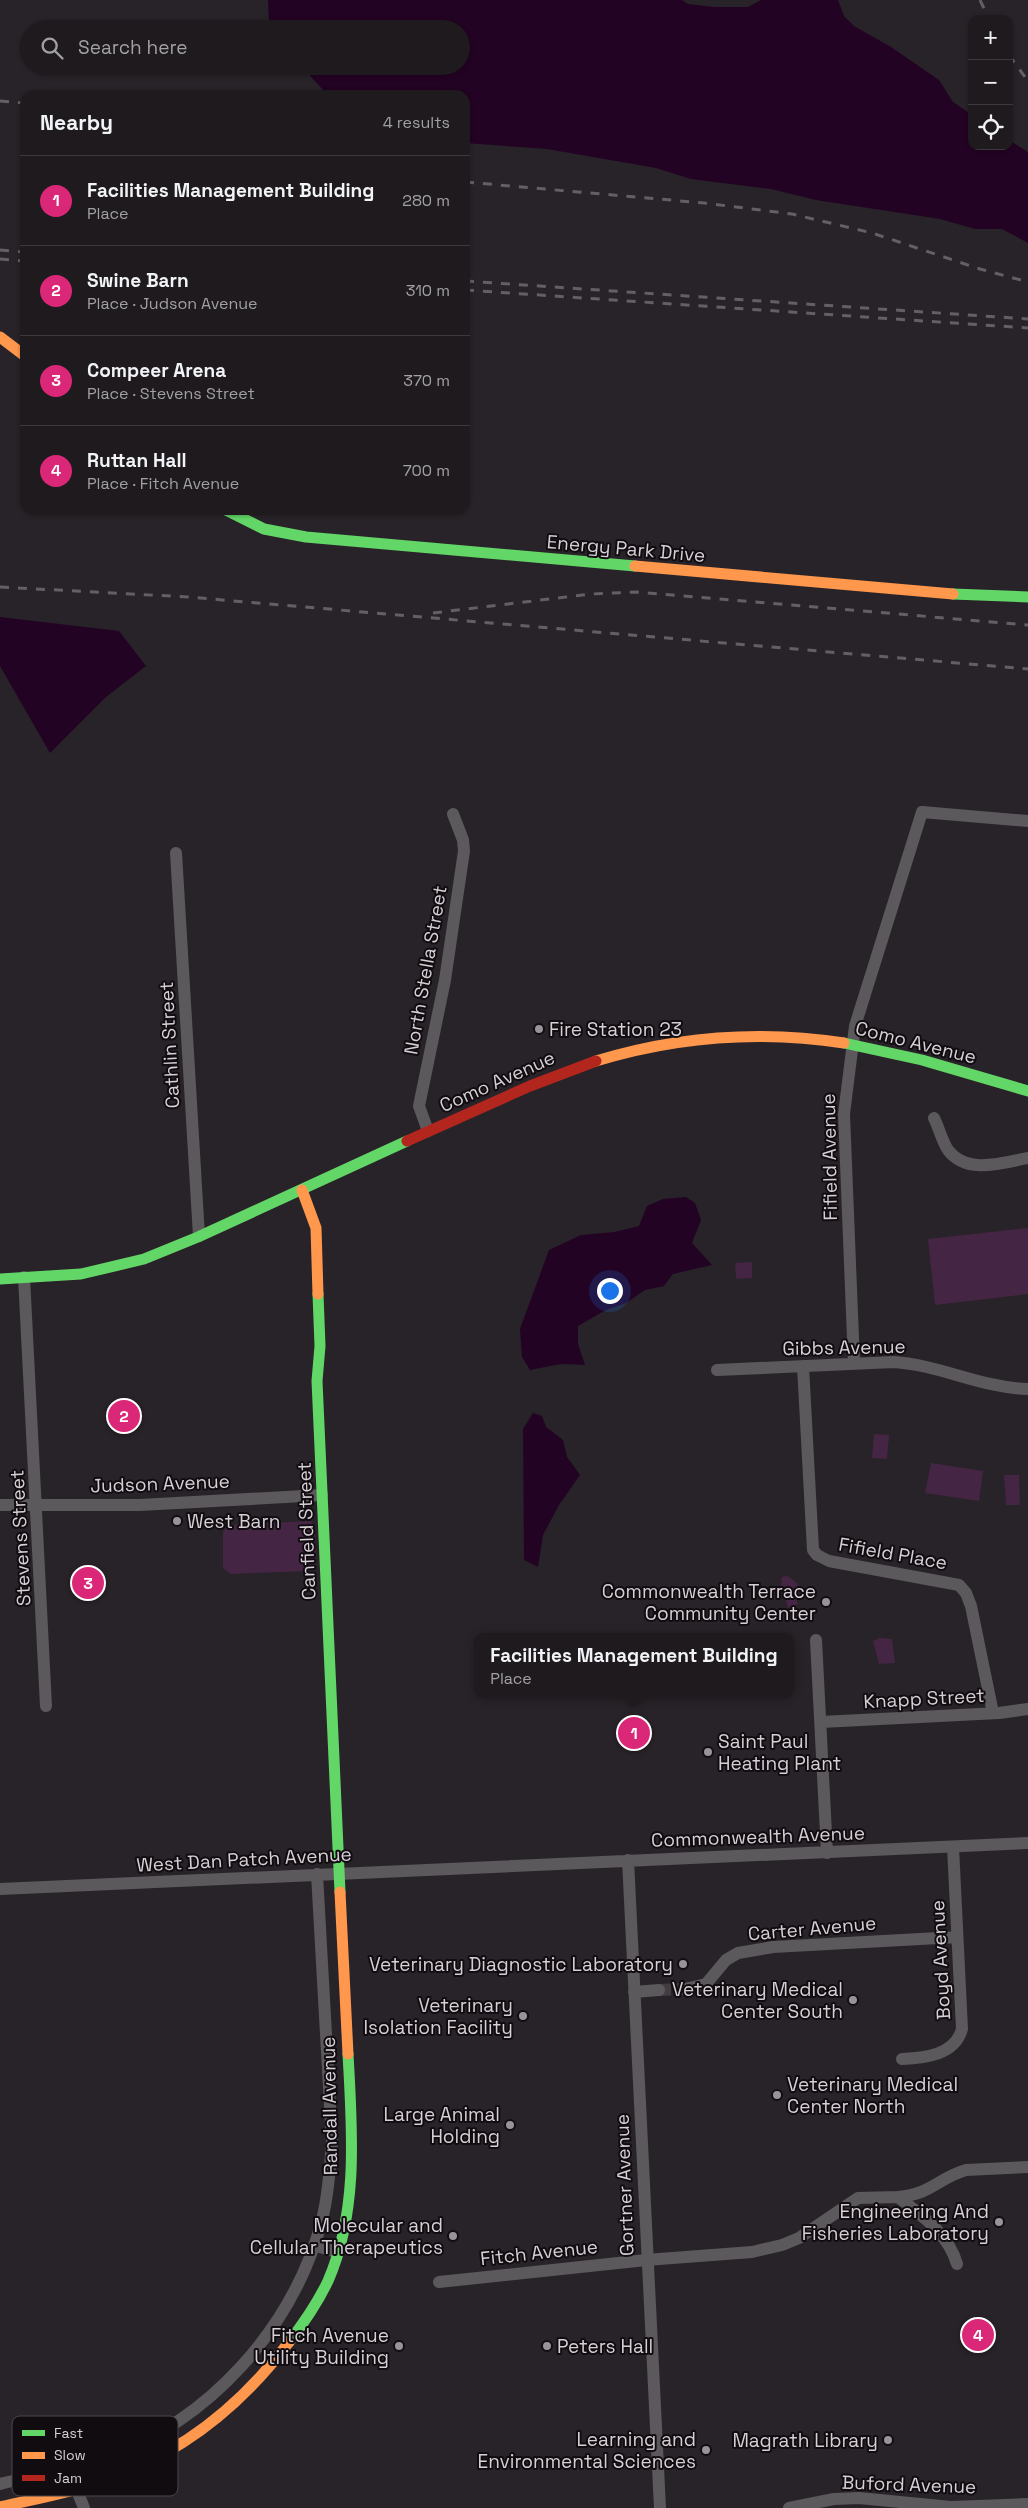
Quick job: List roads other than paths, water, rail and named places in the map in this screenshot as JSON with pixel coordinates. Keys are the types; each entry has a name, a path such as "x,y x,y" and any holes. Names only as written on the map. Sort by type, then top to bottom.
{"street":[{"path":"0,337 20,352"},
{"name":"Energy Park Drive","path":"235,515 264,529 306,537 978,596 1028,597"},
{"name":"Fifield Avenue","path":"854,1363 844,1114 852,1042 855,1026 922,812 1028,821"},
{"name":"North Stella Street","path":"428,1131 419,1106 445,980 464,851 463,840 453,814"},
{"name":"Cathlin Street","path":"176,853 199,1236"},
{"name":"Como Avenue","path":"0,1279 107,1269 154,1255 568,1069 633,1049 738,1035 796,1036 852,1042 910,1055 1028,1091"},
{"path":"934,1118 949,1151 964,1162 986,1166 1028,1158"},
{"name":"Canfield Street","path":"302,1190 316,1228 320,1346 317,1381 340,1873"},
{"name":"Stevens Street","path":"24,1278 46,1706"},
{"name":"Gibbs Avenue","path":"717,1370 894,1362 918,1365 1001,1386 1028,1389"},
{"name":"Fifield Place","path":"803,1366 812,1546 817,1555 824,1559 955,1583 962,1588 971,1606 993,1713"},
{"name":"Judson Avenue","path":"0,1505 140,1505 322,1495"},
{"path":"816,1640 827,1853"},
{"name":"Knapp Street","path":"821,1722 993,1713 1028,1709"},
{"name":"Commonwealth Avenue","path":"489,1868 628,1860 1028,1843"},
{"name":"Boyd Avenue","path":"902,2059 928,2057 939,2053 960,2037 962,2029 953,1847"},
{"name":"Gortner Avenue","path":"628,1860 646,2260 660,2508"},
{"name":"West Dan Patch Avenue","path":"0,1889 489,1868"},
{"name":"Randall Avenue","path":"178,2446 189,2441 240,2400 282,2356 328,2280 342,2231 351,2171 352,2131 340,1873"},
{"name":"Randall Avenue","path":"178,2421 208,2398 237,2370 284,2311 308,2264 322,2222 330,2170 332,2141 317,1874"},
{"name":"Carter Avenue","path":"685,1989 706,1984 726,1960 738,1953 773,1947 957,1937"},
{"path":"634,1992 659,1990"},
{"name":"Fitch Avenue","path":"439,2282 646,2260 736,2254 769,2248 799,2238 858,2198 922,2194 966,2170 1028,2167"},
{"path":"898,2196 948,2241 957,2264"},
{"path":"314,2245 336,2252"},
{"name":"Randall Avenue","path":"0,2507 46,2496"},
{"path":"78,2496 84,2508"},
{"name":"Buford Avenue","path":"789,2508 834,2499 859,2498 951,2507 994,2507 1028,2504"}],"tunnel":[{"path":"659,1990 685,1989"}],"railway":[{"path":"980,0 987,15"},
{"path":"1013,60 1028,81"},
{"path":"0,101 20,103"},
{"path":"470,182 704,203 792,214 872,233 980,269 1028,282"},
{"path":"0,250 20,252"},
{"path":"0,259 20,261"},
{"path":"470,281 1028,319"},
{"path":"470,290 1028,328"},
{"path":"0,587 188,597 1028,669"},
{"path":"433,613 591,594 637,592 1028,625"}],"place":[{"name":"Fire Station 23","path":"539,1029"},
{"name":"Swine Barn","path":"124,1416"},
{"name":"West Barn","path":"177,1521"},
{"name":"Compeer Arena","path":"88,1583"},
{"name":"Commonwealth Terrace Community Center","path":"826,1602"},
{"name":"Facilities Management Building","path":"634,1733"},
{"name":"Saint Paul Heating Plant","path":"708,1752"},
{"name":"Veterinary Diagnostic Laboratory","path":"683,1964"},
{"name":"Veterinary Medical Center South","path":"853,2000"},
{"name":"Veterinary Isolation Facility","path":"523,2016"},
{"name":"Veterinary Medical Center North","path":"777,2095"},
{"name":"Large Animal Holding","path":"510,2125"},
{"name":"Engineering And Fisheries Laboratory","path":"999,2222"},
{"name":"Molecular and Cellular Therapeutics","path":"453,2236"},
{"name":"Ruttan Hall","path":"978,2335"},
{"name":"Fitch Avenue Utility Building","path":"399,2346"},
{"name":"Peters Hall","path":"547,2346"},
{"name":"Magrath Library","path":"888,2440"},
{"name":"Learning and Environmental Sciences","path":"706,2450"}]}
